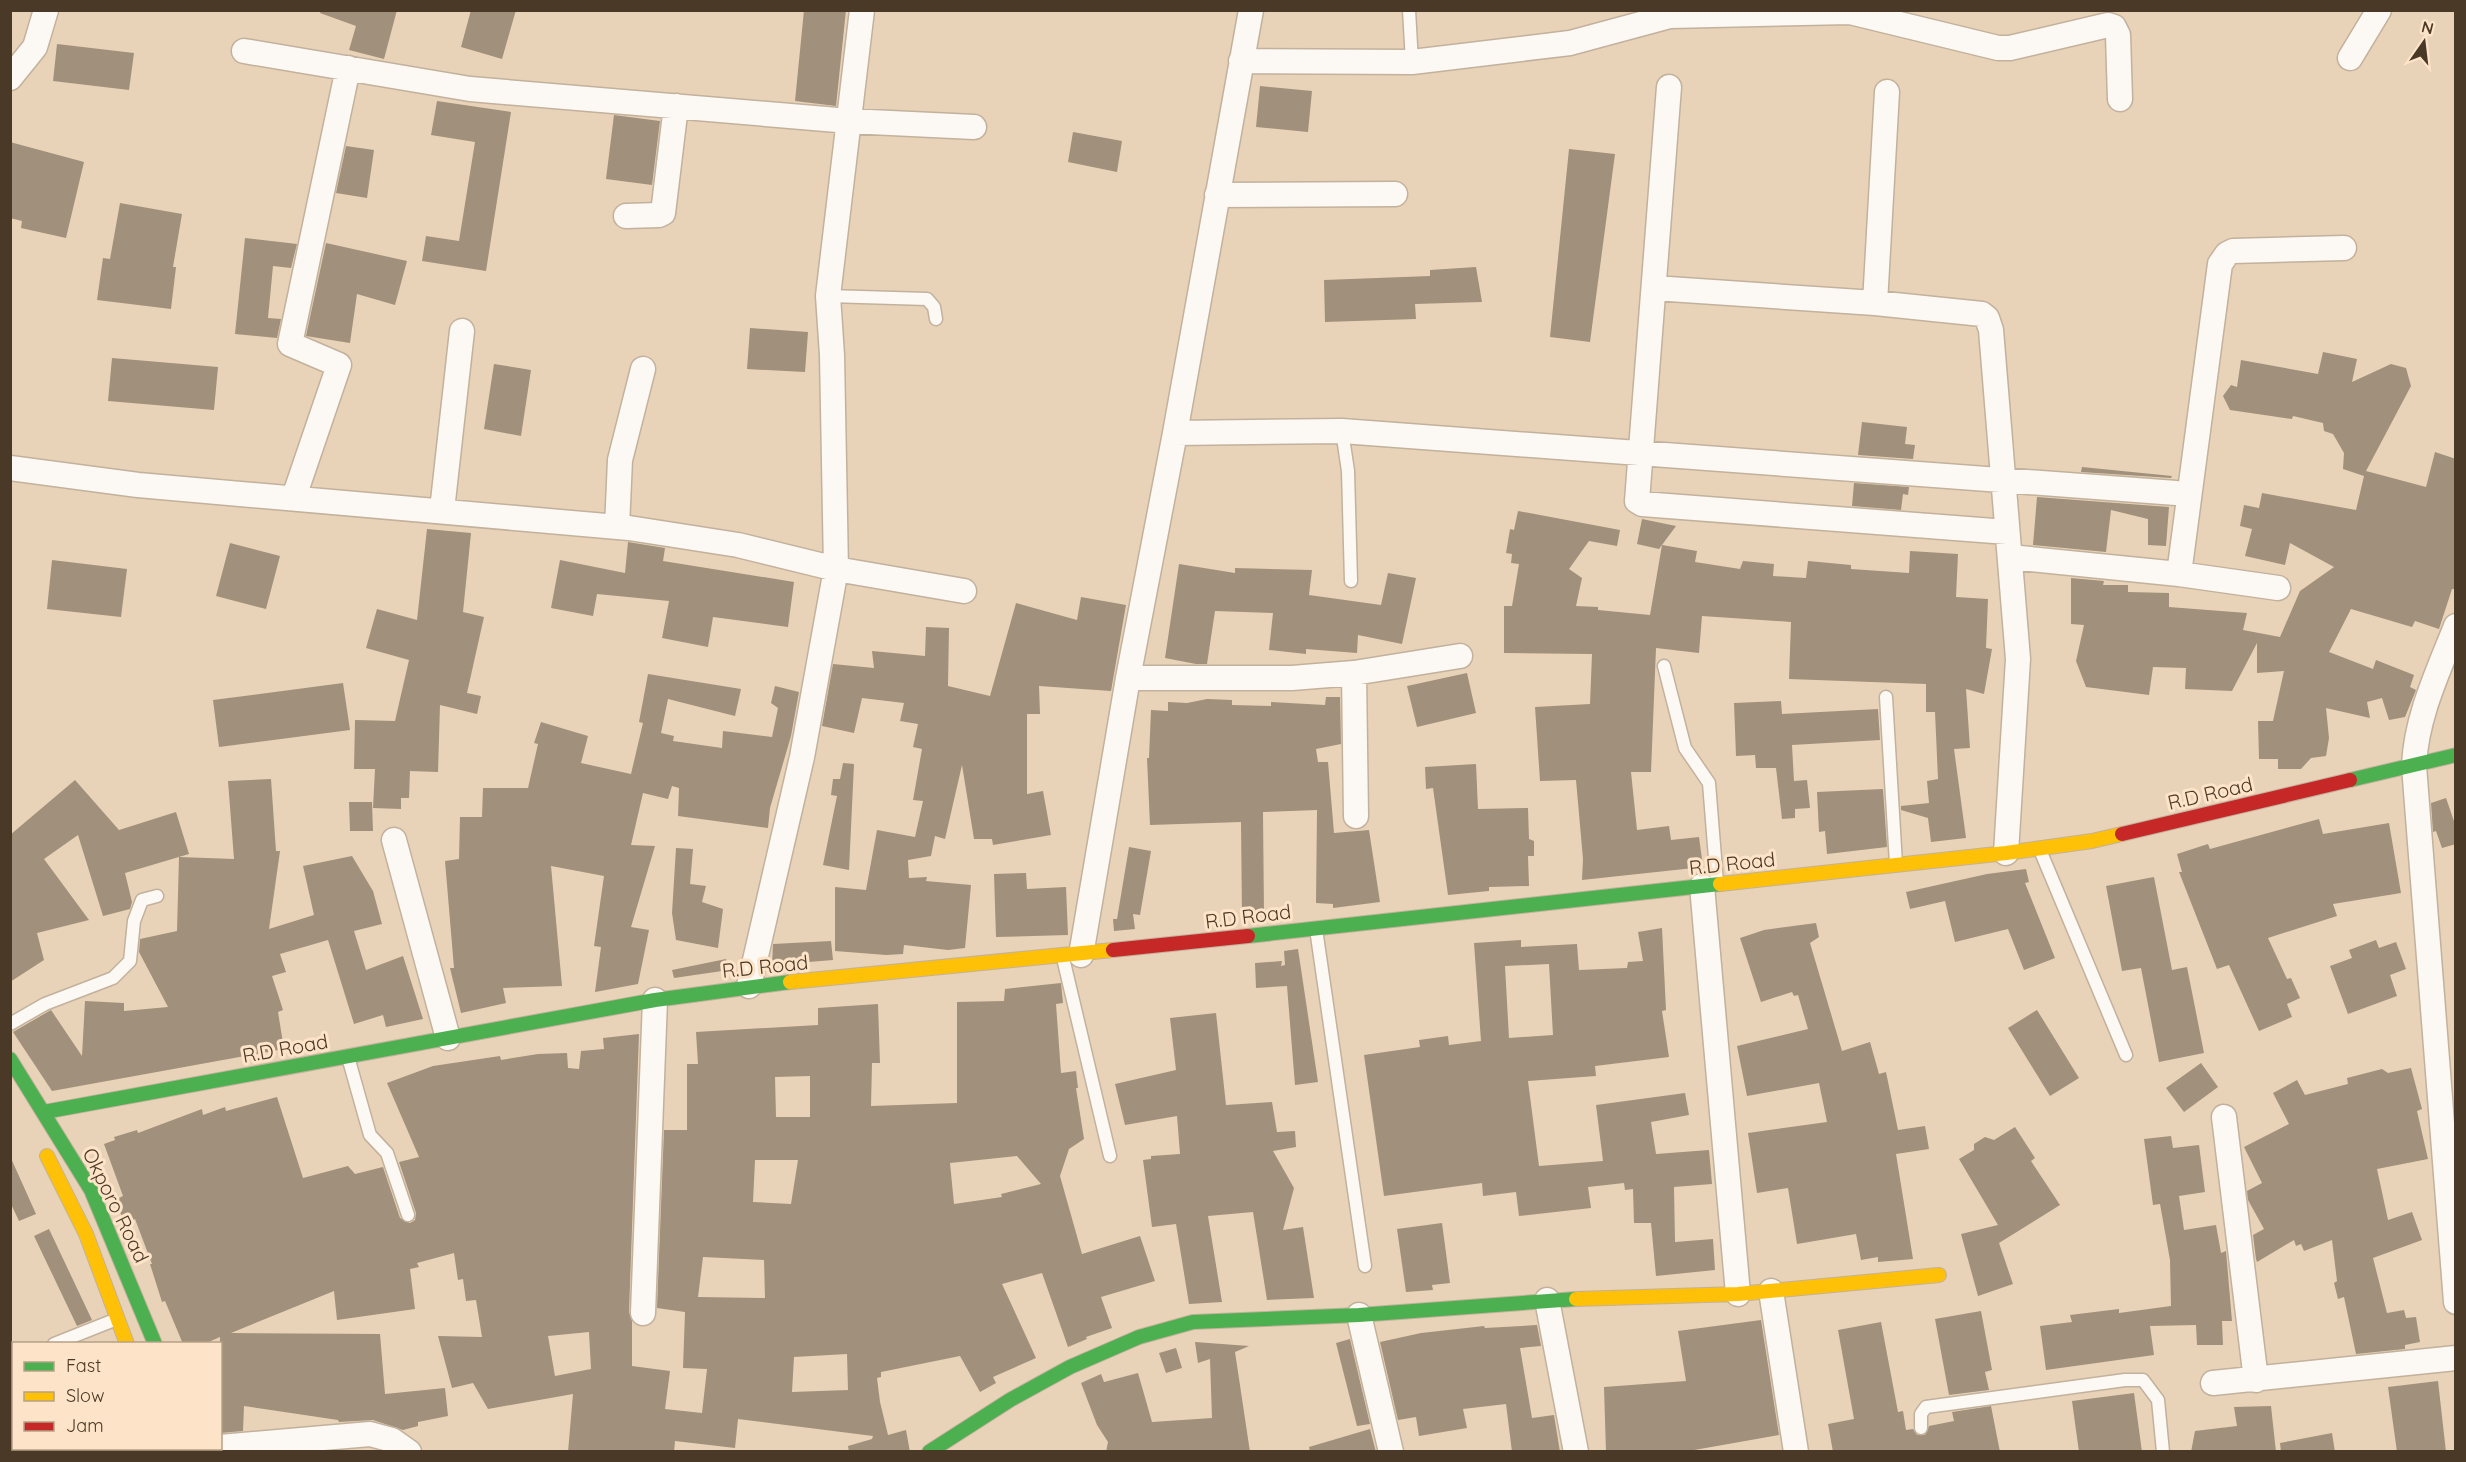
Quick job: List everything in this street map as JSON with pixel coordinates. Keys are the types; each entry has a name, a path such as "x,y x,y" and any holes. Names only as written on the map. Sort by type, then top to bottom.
{"street":[{"path":"10,78 34,47 46,10"},
{"path":"749,986 802,757 836,569 832,355 828,296 861,10"},
{"path":"1072,956 1175,433 1251,10"},
{"path":"2350,58 2379,10"},
{"path":"1241,61 1412,62 1570,44 1670,13 1850,12 1998,48 2010,48 2108,26 2119,19"},
{"path":"2119,19 2120,99"},
{"path":"244,51 470,89 849,121 974,128"},
{"path":"294,497 339,365 290,344 348,68"},
{"path":"1669,87 1637,501 1642,504 2007,532"},
{"path":"1875,303 1887,92"},
{"path":"626,216 663,213 676,106"},
{"path":"1216,195 1395,194"},
{"path":"2179,574 2220,264 2227,254 2233,251 2344,248"},
{"path":"1654,288 1875,303 1982,314 1987,318 1991,330 2018,659 2006,853"},
{"path":"442,510 462,331"},
{"path":"617,527 616,501 620,460 643,369"},
{"path":"1175,433 1342,431 2175,494"},
{"path":"10,468 78,479 617,527 738,545 836,569 964,591"},
{"path":"2010,558 2179,574 2278,588"},
{"path":"2456,626 2425,705 2415,740 2414,766 2456,1302"},
{"path":"1128,678 1256,679 1354,673 1460,656"},
{"path":"1354,673 1356,816"},
{"name":"R.D Road","path":"44,1112 655,1000 749,986 1072,956 2039,849 2092,841 2456,755"},
{"path":"394,840 448,1038"},
{"path":"1709,885 1738,1294"},
{"path":"643,1313 655,1000"},
{"name":"Okporo Road","path":"10,1059 91,1190 154,1342"},
{"path":"2224,1117 2256,1380"},
{"name":"Okporo Road","path":"40,1145 82,1225 126,1342"},
{"path":"929,1452 1010,1400 1070,1368 1139,1337 1173,1325 1193,1322 1359,1315 1547,1300 1738,1294 1939,1275"},
{"path":"1771,1291 1796,1452"},
{"path":"1547,1300 1576,1452"},
{"path":"1359,1315 1391,1452"},
{"path":"2213,1383 2456,1358"},
{"path":"222,1447 370,1434 392,1440 409,1452"}],"lane":[{"path":"1409,10 1412,62"},
{"path":"828,296 927,299 934,308 936,319"},
{"path":"1342,431 1348,471 1351,581"},
{"path":"1664,666 1685,748 1709,783 1709,885"},
{"path":"1886,696 1896,865"},
{"path":"2039,849 2126,1055"},
{"path":"10,1024 45,1005 112,978 130,962 134,921 142,900 157,896"},
{"path":"1316,928 1365,1266"},
{"path":"1072,956 1110,1156"},
{"path":"348,1056 370,1135 387,1153 408,1215"},
{"path":"59,1342 119,1319"},
{"path":"1921,1428 1921,1414 1926,1407 2125,1380 2143,1380 2158,1400 2163,1452"}],"building":[{"path":"321,10 397,10 384,59 349,50 356,26 320,13"},
{"path":"471,10 516,10 502,59 461,47"},
{"path":"804,10 846,10 836,106 795,101"},
{"path":"57,44 134,53 129,90 53,81"},
{"path":"1260,86 1312,91 1308,132 1256,127"},
{"path":"437,101 511,112 486,271 422,261 426,236 459,241 475,142 431,135"},
{"path":"614,115 660,121 652,185 606,179"},
{"path":"1073,132 1122,141 1117,172 1068,162"},
{"path":"10,142 84,162 66,238 21,228 22,221 10,218"},
{"path":"346,146 374,150 367,198 336,193"},
{"path":"1569,149 1615,154 1590,342 1550,337"},
{"path":"120,203 182,214 173,267 176,267 171,309 97,300 103,258 110,259"},
{"path":"245,238 297,244 291,268 273,266 268,318 281,319 277,338 235,334"},
{"path":"326,243 407,261 395,305 357,294 350,343 306,336"},
{"path":"1476,267 1482,302 1415,304 1416,319 1325,322 1324,280 1430,276 1430,270"},
{"path":"750,328 808,332 805,372 747,369"},
{"path":"2323,352 2357,359 2352,382 2391,364 2406,368 2411,386 2366,471 2426,487 2435,452 2456,459 2456,589 2452,589 2439,629 2415,621 2412,627 2351,609 2329,652 2373,669 2376,660 2414,675 2410,687 2416,690 2405,717 2389,720 2382,698 2367,702 2370,718 2326,708 2329,738 2326,756 2311,758 2301,769 2278,769 2278,759 2259,759 2258,721 2273,721 2284,671 2257,673 2257,643 2232,691 2185,689 2186,668 2153,667 2149,695 2086,687 2076,661 2084,625 2071,624 2071,578 2104,581 2103,585 2128,585 2128,592 2169,593 2169,607 2247,613 2243,630 2280,637 2300,591 2334,567 2290,543 2285,565 2245,556 2252,529 2240,526 2244,505 2259,508 2262,493 2356,510 2364,476 2343,469 2344,453 2333,434 2324,431 2323,423 2293,416 2292,419 2230,410 2223,396 2231,385 2237,387 2241,360 2318,374"},
{"path":"112,358 218,367 214,410 108,401"},
{"path":"494,364 531,370 521,436 484,429"},
{"path":"1862,422 1907,427 1905,444 1915,445 1913,459 1858,455"},
{"path":"2082,467 2172,476 2171,478 2081,472"},
{"path":"1854,483 1909,487 1908,495 1903,494 1901,510 1852,506"},
{"path":"2037,497 2169,507 2166,546 2148,545 2148,519 2111,510 2106,552 2033,545"},
{"path":"1518,511 1620,530 1617,546 1589,541 1569,569 1582,578 1576,606 1598,607 1598,610 1650,615 1662,545 1697,551 1695,562 1740,569 1743,561 1774,564 1773,576 1806,578 1808,561 1851,565 1851,569 1909,573 1910,551 1958,554 1956,597 1988,599 1986,648 1992,649 1984,694 1966,689 1970,748 1954,749 1966,838 1931,842 1928,818 1901,810 1901,806 1929,803 1927,781 1938,779 1935,712 1926,712 1926,684 1789,679 1791,622 1702,616 1699,653 1656,648 1651,772 1631,772 1637,830 1669,826 1671,840 1699,837 1703,867 1582,880 1583,859 1576,780 1540,781 1535,707 1590,704 1592,654 1504,653 1504,606 1512,606 1519,564 1511,563 1512,554 1506,553 1510,529 1514,530"},
{"path":"1642,519 1676,526 1659,549 1637,544"},
{"path":"427,529 471,533 463,612 484,617 467,693 481,696 477,714 440,705 438,772 410,771 409,798 401,798 401,809 373,808 375,769 354,769 355,720 395,721 409,660 366,648 377,609 417,620"},
{"path":"628,542 665,548 663,561 794,582 788,627 713,617 708,647 662,638 669,601 597,594 593,616 551,608 560,560 625,573"},
{"path":"230,543 280,556 266,609 216,596"},
{"path":"52,560 127,569 121,617 47,609"},
{"path":"1179,564 1235,573 1235,568 1312,570 1309,595 1381,605 1388,573 1416,578 1402,644 1358,635 1357,653 1306,649 1306,654 1269,650 1273,613 1215,611 1207,664 1196,664 1165,658"},
{"path":"1081,597 1126,605 1111,691 1039,686 1040,714 1027,714 1027,794 1043,791 1051,835 993,845 992,839 974,839 962,765 945,839 935,836 931,856 908,860 909,878 927,877 926,881 971,885 965,948 948,950 904,945 903,954 886,955 835,951 835,887 866,890 877,830 915,837 923,801 913,800 922,749 913,747 918,724 900,721 904,703 862,698 854,733 822,726 833,664 874,668 872,651 925,656 926,627 949,628 948,686 990,696 1016,603 1077,620"},
{"path":"1467,673 1476,713 1417,727 1407,686"},
{"path":"648,674 741,689 735,716 668,699 661,733 674,736 673,741 722,748 723,731 772,737 778,708 771,703 775,686 799,692 791,736 770,808 768,828 678,816 679,788 672,786 668,799 643,793 631,845 655,846 631,927 649,930 638,984 595,992 601,947 594,946 604,876 551,866 562,986 503,988 506,1003 461,1013 450,968 454,968 445,861 459,859 460,817 482,817 483,788 528,788 538,744 534,743 541,722 588,736 581,763 631,774 643,723 639,722"},
{"path":"343,683 350,730 219,747 213,700"},
{"path":"1326,697 1340,697 1341,744 1316,749 1318,762 1328,762 1334,833 1369,830 1380,902 1333,908 1333,904 1316,903 1317,810 1263,812 1264,915 1242,918 1241,822 1150,825 1147,758 1149,758 1151,710 1168,711 1168,702 1187,703 1207,699 1232,700 1232,705 1271,706 1271,702 1325,705"},
{"path":"1781,701 1782,714 1878,709 1880,740 1792,745 1794,781 1807,780 1810,808 1795,809 1795,818 1782,819 1776,768 1756,768 1755,755 1736,756 1734,703"},
{"path":"843,763 854,764 849,870 823,865 837,796 831,795 833,779 840,779"},
{"path":"1476,764 1478,809 1528,808 1529,839 1534,841 1534,856 1528,856 1529,886 1489,887 1489,891 1448,895 1433,788 1426,789 1425,767"},
{"path":"271,779 276,851 280,851 269,929 314,915 303,866 352,856 373,891 382,924 354,931 366,970 403,956 423,1019 386,1027 383,1015 354,1024 328,940 280,954 286,972 272,976 283,1010 278,1012 284,1049 52,1091 13,1032 51,1010 82,1056 85,1001 124,1003 124,1011 168,1007 139,952 140,939 177,931 179,857 234,859 228,781"},
{"path":"75,780 119,830 176,812 189,854 125,873 132,902 130,909 103,916 78,835 44,859 89,920 37,933 44,960 10,982 10,835"},
{"path":"1883,789 1887,847 1827,854 1825,831 1819,832 1817,792"},
{"path":"2446,798 2456,827 2456,844 2442,848 2436,831 2433,832 2431,803"},
{"path":"349,802 372,802 373,831 350,831"},
{"path":"2319,819 2323,834 2389,823 2401,893 2333,904 2337,916 2268,938 2287,979 2291,978 2300,998 2287,1004 2292,1017 2259,1031 2229,965 2217,969 2179,872 2182,872 2177,854 2208,844 2210,849"},
{"path":"1129,847 1151,851 1140,915 1133,914 1135,929 1114,931 1113,919 1117,919"},
{"path":"676,848 693,849 690,884 706,886 702,902 723,909 718,948 676,940 672,913"},
{"path":"2026,869 2029,882 2025,883 2055,958 2024,970 2008,929 1955,942 1945,901 1910,909 1906,892 1987,874"},
{"path":"1026,873 1027,889 1066,887 1068,935 996,937 994,874"},
{"path":"2154,877 2172,970 2187,967 2204,1053 2159,1062 2141,968 2122,971 2106,886"},
{"path":"1816,923 1819,937 1810,943 1842,1051 1870,1042 1879,1074 1886,1072 1898,1130 1925,1126 1929,1149 1896,1154 1913,1259 1878,1262 1878,1257 1861,1260 1856,1234 1797,1244 1788,1188 1757,1193 1748,1133 1827,1122 1819,1083 1747,1096 1737,1046 1808,1029 1798,995 1794,996 1792,992 1761,1002 1740,938 1764,930"},
{"path":"1662,928 1666,1010 1662,1011 1669,1057 1595,1066 1596,1076 1528,1081 1539,1166 1603,1161 1596,1105 1685,1093 1689,1115 1651,1122 1656,1154 1709,1150 1712,1184 1674,1187 1675,1242 1713,1239 1715,1270 1656,1276 1651,1223 1634,1223 1633,1189 1625,1190 1624,1183 1588,1187 1591,1208 1519,1216 1516,1192 1483,1196 1482,1183 1384,1196 1364,1055 1420,1047 1419,1040 1448,1036 1449,1045 1481,1041 1474,943 1521,940 1521,947 1577,944 1579,970 1627,968 1628,962 1643,961 1638,932","holes":["1549,964 1553,1035 1509,1038 1505,966"]},
{"path":"2376,940 2379,948 2396,942 2406,969 2390,975 2397,996 2348,1014 2330,966 2352,958 2349,950"},
{"path":"831,941 833,960 772,965 773,944"},
{"path":"1298,949 1318,1082 1295,1085 1287,986 1256,988 1255,963 1282,961 1281,966 1285,965 1284,951"},
{"path":"726,959 729,970 674,978 672,970"},
{"path":"1061,983 1063,1003 1056,1004 1061,1073 1076,1071 1078,1088 1076,1088 1084,1139 1069,1149 1060,1176 1082,1254 1140,1236 1155,1281 1101,1297 1112,1328 1086,1337 1087,1339 1068,1347 1042,1273 1002,1284 1036,1358 993,1377 996,1383 980,1392 960,1356 881,1372 881,1377 877,1378 888,1435 906,1430 910,1452 849,1452 848,1446 872,1439 873,1436 738,1419 735,1448 675,1441 674,1452 568,1452 573,1394 488,1409 473,1383 452,1388 438,1336 482,1337 476,1300 466,1301 463,1279 458,1280 454,1253 417,1263 419,1267 410,1269 415,1309 337,1320 334,1291 231,1333 380,1334 385,1394 445,1388 448,1416 418,1422 418,1426 403,1430 373,1420 339,1422 338,1420 244,1406 243,1431 222,1433 222,1342 220,1342 220,1337 209,1342 182,1342 165,1301 162,1302 150,1264 152,1264 135,1219 125,1224 115,1200 123,1196 104,1144 115,1140 114,1137 137,1130 138,1133 202,1109 203,1115 225,1107 226,1111 277,1097 303,1178 348,1166 355,1174 383,1167 400,1218 410,1223 415,1220 416,1213 399,1162 419,1157 387,1083 433,1066 500,1056 501,1060 538,1054 567,1053 568,1068 579,1069 581,1051 604,1049 603,1038 639,1034 629,1312 632,1321 632,1366 670,1371 665,1409 702,1413 707,1369 683,1368 685,1312 657,1308 664,1130 687,1130 687,1064 698,1064 696,1032 818,1025 818,1008 878,1004 880,1063 872,1063 871,1106 957,1103 957,1002 1004,1001 1005,989","holes":["810,1076 810,1117 776,1117 775,1077","1017,1156 1041,1184 1001,1194 1002,1197 954,1204 950,1163","755,1160 798,1160 791,1204 753,1202","703,1257 764,1260 765,1298 698,1297","589,1332 591,1369 555,1376 548,1336","847,1354 848,1390 792,1392 794,1357"]},
{"path":"2037,1010 2079,1078 2050,1096 2008,1028"},
{"path":"1216,1013 1226,1105 1272,1102 1277,1132 1295,1131 1296,1147 1273,1151 1294,1188 1283,1230 1303,1227 1314,1298 1267,1300 1253,1212 1208,1216 1222,1302 1189,1304 1176,1224 1152,1227 1143,1160 1151,1159 1151,1156 1180,1154 1177,1116 1125,1125 1115,1084 1176,1070 1170,1018"},
{"path":"2201,1063 2218,1087 2184,1112 2166,1088"},
{"path":"2411,1068 2422,1109 2417,1111 2428,1159 2377,1169 2388,1220 2412,1212 2422,1240 2373,1258 2387,1313 2404,1310 2406,1318 2416,1317 2420,1342 2405,1345 2405,1349 2356,1354 2344,1297 2338,1299 2334,1283 2337,1281 2332,1240 2304,1251 2301,1244 2296,1246 2294,1240 2257,1262 2253,1235 2264,1229 2248,1200 2247,1191 2262,1183 2244,1147 2289,1124 2273,1093 2297,1080 2305,1095 2348,1084 2347,1078 2382,1069 2388,1073"},
{"path":"2015,1127 2035,1158 2031,1161 2060,1205 1999,1243 2013,1284 1978,1296 1961,1234 1998,1225 1959,1159 1974,1150 1974,1144 1985,1137 1994,1140"},
{"path":"2171,1136 2173,1148 2199,1145 2205,1192 2179,1196 2184,1230 2216,1225 2221,1253 2226,1251 2232,1321 2222,1321 2223,1345 2197,1345 2196,1325 2150,1326 2154,1355 2046,1370 2040,1326 2072,1322 2070,1315 2119,1309 2119,1313 2171,1306 2170,1260 2160,1204 2153,1205 2144,1139"},
{"path":"10,1156 36,1214 19,1221 10,1202"},
{"path":"1442,1223 1450,1283 1432,1285 1433,1290 1406,1292 1397,1229"},
{"path":"49,1229 92,1320 77,1326 34,1236"},
{"path":"1981,1311 1992,1370 1985,1372 1989,1390 1949,1395 1935,1319"},
{"path":"1761,1320 1779,1435 1683,1452 1606,1452 1604,1387 1686,1381 1678,1331"},
{"path":"1881,1322 1898,1412 1903,1411 1906,1430 1913,1429 1917,1435 1925,1435 1929,1426 1954,1421 1952,1412 1991,1406 2000,1452 1833,1452 1828,1424 1854,1419 1838,1330"},
{"path":"1537,1325 1541,1346 1520,1348 1532,1418 1554,1415 1560,1452 1512,1452 1506,1404 1463,1409 1467,1428 1419,1436 1416,1417 1398,1420 1380,1342 1421,1333 1484,1326 1485,1328"},
{"path":"1350,1339 1370,1424 1357,1426 1336,1343"},
{"path":"1195,1342 1249,1346 1235,1352 1250,1452 1106,1452 1108,1442 1097,1425 1081,1383 1101,1374 1104,1382 1138,1373 1152,1422 1212,1418 1210,1359 1198,1363"},
{"path":"1176,1348 1182,1368 1166,1373 1159,1353"},
{"path":"2438,1381 2446,1452 2397,1452 2388,1387"},
{"path":"2134,1393 2142,1452 2079,1452 2072,1401"},
{"path":"2271,1406 2276,1452 2191,1452 2195,1431 2237,1426 2234,1407"},
{"path":"1370,1429 1376,1452 1310,1452 1309,1447"},
{"path":"2332,1433 2335,1452 2281,1452 2280,1443"}],"traffic: fast":[{"path":"2350,780 2456,755"},
{"path":"1248,936 1720,884"},
{"path":"44,1112 655,1000 790,982"},
{"path":"10,1059 91,1190 154,1342"},
{"path":"929,1452 1010,1400 1070,1367 1139,1337 1193,1322 1359,1315 1576,1299"}],"traffic: slow":[{"path":"1720,884 2006,853 2092,841 2122,834"},
{"path":"790,982 1113,950"},
{"path":"47,1156 86,1234 126,1342"},
{"path":"1576,1299 1738,1294 1939,1275"}],"traffic: jam":[{"path":"2122,834 2350,780"},
{"path":"1113,950 1248,936"}]}
